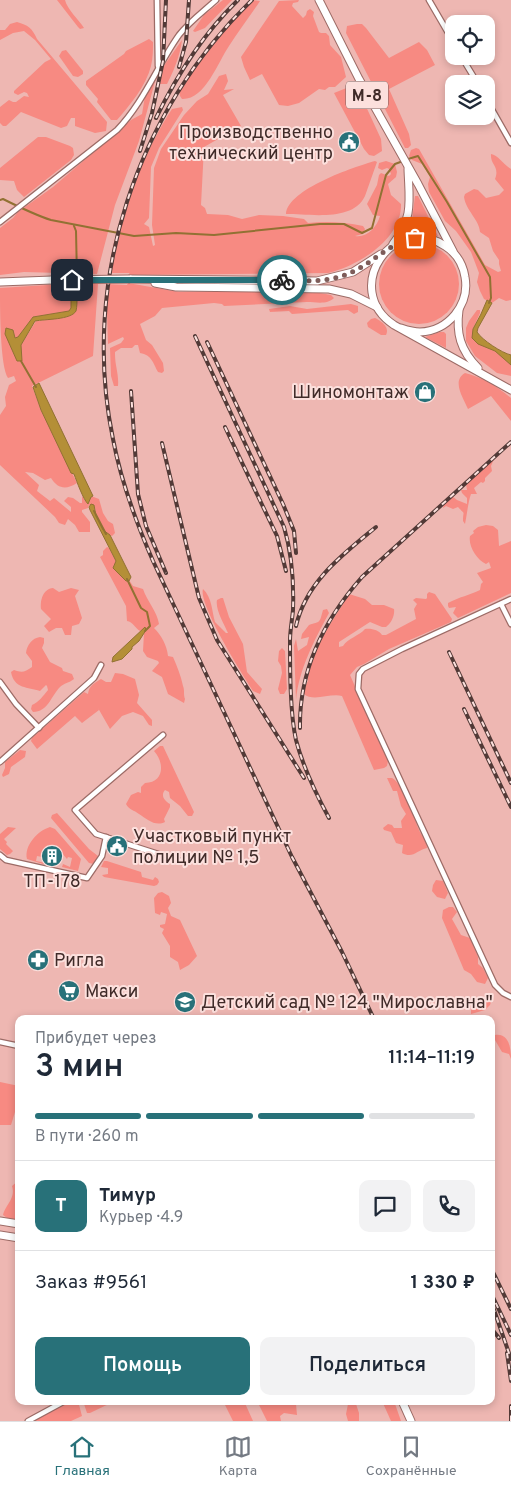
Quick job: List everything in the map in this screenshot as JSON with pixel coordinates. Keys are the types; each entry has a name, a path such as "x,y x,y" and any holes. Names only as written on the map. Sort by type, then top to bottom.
{"main road":[{"name":"М-8","path":"319,0 359,79 463,268 466,281 457,323 461,346 471,361 485,375"},
{"name":"М-8","path":"405,162 410,201 409,209 400,235 379,259 372,276 372,292 377,307 386,318 401,328 511,390"},
{"path":"0,282 130,279 316,281 336,278 352,272 406,239 428,238 442,244 455,255"},
{"path":"130,279 176,286 329,288 351,294 377,307"},
{"path":"401,328 419,332 434,329 450,320 459,308"},
{"path":"0,1221 15,1223"},
{"path":"0,1235 15,1237"},
{"path":"404,1405 411,1421"}],"street":[{"path":"157,0 158,66"},
{"path":"0,222 117,130 142,97 158,66 180,34 216,0"},
{"path":"428,0 445,28"},
{"path":"495,115 511,143"},
{"path":"511,599 363,669 359,674 358,689 495,984 503,993 511,997"},
{"path":"501,604 511,624"},
{"path":"0,762 94,678 102,665"},
{"path":"0,682 16,704 39,728"},
{"path":"163,736 74,810 96,834 180,861 196,855"},
{"path":"0,855 6,860 87,878 102,856 106,837"},
{"path":"0,1042 15,1045"},
{"path":"28,1421 58,1405"}],"shaded area":[{"path":"57,0 65,0 84,28 80,29 78,27"},
{"path":"223,0 232,0 205,28 193,31 204,15"},
{"path":"251,0 260,1 233,40 210,79 198,93 190,98 182,99 179,90 202,58"},
{"path":"299,0 293,3 292,6 303,18 310,9 314,12 313,16 319,32 326,33 329,36 330,45 341,57 346,77 335,87 329,87 325,90 319,89 299,103 288,106 279,105 262,74 250,80 241,57 279,1"},
{"path":"17,22 31,30 107,122 106,131 95,133 75,126 75,118 71,118 67,126 61,128 21,112 6,126 0,123 0,107 9,100 16,102 24,96 29,97 27,93 24,92 18,95 14,91 45,62 51,59 35,40 24,31 13,33 0,40 0,30 5,30 10,24"},
{"path":"362,24 366,28 389,58 419,42 427,50 435,65 389,89 409,134 411,145 408,148 405,148 346,33 347,26"},
{"path":"149,39 153,42 153,57 149,73 132,102 117,120 111,120 97,102 98,99 86,85 86,81 126,51"},
{"path":"182,40 180,52 167,84 160,84 163,67"},
{"path":"66,50 83,71 83,74 78,77 73,76 59,56 62,51"},
{"path":"157,74 139,141 115,205 97,274 24,272 0,275 0,228 18,212 53,187 131,120 142,114 145,96"},
{"path":"226,74 228,81 224,90 234,89 223,95 241,126 204,147 201,205 205,208 207,214 228,215 242,219 259,215 283,216 304,219 308,223 329,222 349,224 363,226 365,229 363,234 355,236 364,235 374,228 380,216 373,215 367,204 377,185 379,175 381,173 389,176 391,174 387,168 382,170 378,168 379,163 386,161 395,164 396,177 388,184 391,195 401,204 399,217 394,229 376,249 365,257 328,273 130,275 129,273 109,273 116,233 123,211 141,166 162,125 172,109 182,107 183,110 159,148 151,167 149,218 144,224 149,227 153,246 155,245 152,225 154,168 161,149 184,115 197,101 208,94 219,76"},
{"path":"354,85 357,87 381,139 382,151 374,156 369,155 364,149 334,93"},
{"path":"38,137 46,137 70,146 73,148 74,155 71,160 24,197 17,190 14,181 0,180 0,168"},
{"path":"419,149 485,265 498,272 501,271 499,260 493,251 489,238 480,232 464,197 465,194 474,189 478,190 486,198 499,195 504,190 495,179 496,168 491,154 511,169 511,300 506,301 499,298 492,303 484,299 477,282 479,273 471,252 456,231 445,221 429,192 428,184 430,177 422,164 412,160 409,156 411,150"},
{"path":"375,161 377,162 365,196 351,210 330,215 286,214 290,205 298,196 323,180"},
{"path":"415,196 418,196 438,236 406,234 412,220"},
{"path":"419,244 434,247 447,256 456,269 459,284 456,299 447,312 434,321 419,324 404,321 391,312 382,299 379,284 382,269 391,256 404,247"},
{"path":"128,283 179,292 314,292 331,295 334,298 328,302 321,303 224,306 214,303 162,308 155,316 140,324 146,340 152,345 163,363 164,371 162,373 158,372 150,358 140,353 138,345 132,348 121,348 115,352 118,386 114,386 111,376 110,348 121,343 124,339 123,337 108,344 106,284 127,285"},
{"path":"98,284 93,356 32,386 41,410 77,483 69,487 62,487 51,478 45,480 33,473 25,472 39,485 37,491 50,501 54,498 71,512 71,507 64,501 68,497 82,503 82,496 88,504 91,496 99,499 103,513 108,521 113,524 115,533 112,536 99,524 95,507 89,505 82,512 90,522 90,532 79,532 68,519 65,525 59,523 0,465 0,415 6,406 5,397 9,385 16,381 14,376 8,378 3,362 0,288","holes":["73,296 77,297 76,311 67,317 36,321 21,345 21,355 6,328 13,330 15,338 18,337 33,317 69,311"]},
{"path":"74,295 77,298 77,304 76,311 73,314 63,318 35,321 21,345 22,361 17,361 5,334 6,328 13,330 15,338 18,337 33,317 69,311 71,308 71,298"},
{"path":"487,300 492,303 477,332 493,346 511,355 511,365 495,351 478,344 472,338 473,329"},
{"path":"351,304 358,306 358,312 354,314 348,310 292,314 289,311 270,312 269,309 290,306 307,309"},
{"path":"477,310 480,310 480,313 473,329 484,346 495,351 511,365 511,376 497,373 475,356 466,341 466,328"},
{"path":"375,318 386,327 386,335 381,335 368,327 367,323"},
{"path":"440,332 446,334 446,348 425,337"},
{"path":"465,373 490,383 511,398 511,421 491,396 468,409 459,385 461,376"},
{"path":"39,383 93,496 88,504 41,410 33,387"},
{"path":"494,459 491,466 492,471 483,483 481,482 474,488 477,494 471,494 465,524 463,521 464,513 458,507 453,509 446,506 443,508 444,504 452,496 467,504 467,498 461,490 467,490 466,484"},
{"path":"91,504 94,505 96,516 103,530 110,535 131,577 129,581 126,581 113,568 116,561 90,510"},
{"path":"493,526 498,530 499,546 511,541 511,593 458,618 453,613 456,607 449,608 448,603 480,590 483,582 477,573 491,568 489,562 486,564 476,556 470,540 470,536 474,533 473,531 478,527"},
{"path":"107,547 116,561 114,568 126,581 129,580 133,586 143,589 154,610 159,624 154,628 163,640 168,656 173,657 176,664 184,688 184,703 168,694 162,677 152,671 159,663 147,657 143,651 145,628 140,631 127,621 126,606 100,557"},
{"path":"53,588 59,592 71,588 79,590 75,596 82,618 79,624 72,626 71,635 65,635 62,628 56,628 49,632 44,626 51,619 41,609 41,602 47,590"},
{"path":"203,589 210,600 215,622 228,633 217,608 217,600 223,598 229,617 243,644 247,672 262,689 260,694 253,691 222,639 207,609 203,597"},
{"path":"429,592 435,594 452,619 451,622 389,649 357,667 350,675 388,761 387,766 384,768 374,770 342,696 312,697 304,694 311,661 323,636 349,594 365,599 372,605 384,605 394,609 394,614 386,627 370,622 339,642 339,647 365,629 375,630 382,635 386,635 416,619 414,609 417,604 413,600 416,598 426,599"},
{"path":"327,609 329,613 300,677 296,700 294,646 296,639 298,651 307,645 309,637 301,639 302,634 309,625 319,621 323,610"},
{"path":"145,627 146,630 132,649 122,659 112,662 113,657"},
{"path":"40,637 44,638 42,648 50,662 62,668 63,671 72,674 74,679 60,687 46,706 33,712 31,709 32,705 39,701 48,690 47,686 40,691 22,686 15,682 11,672 14,670 23,672 32,667 32,661 26,653 32,640"},
{"path":"282,648 285,651 287,689 284,694 280,694 278,689 282,673 278,661 279,651"},
{"path":"115,673 135,679 139,695 137,703 152,720 152,726 149,725 143,716 133,712 122,716 110,729 98,708 99,710 82,723 75,716 37,749 31,741 32,738 84,692 88,694 89,689 94,683 101,679 111,682"},
{"path":"163,746 194,812 192,816 188,816 170,798 169,792 165,790 163,796 170,804 170,807 164,819 165,822 158,824 130,809 126,804 131,795 138,792 141,793 141,787 145,783 156,780 159,776 161,771 160,761 154,751"},
{"path":"20,750 26,751 25,757 11,767 9,774 3,777 5,762"},
{"path":"387,778 392,778 400,787 427,845 427,848 412,855 402,853 403,845 396,843 391,832 383,828 388,824 394,828 402,828 401,821 406,814 401,806 397,791 393,791"},
{"path":"57,813 89,849 98,856 94,864 89,863 51,818 52,815"},
{"path":"8,827 16,828 4,839 13,851 10,854 7,855 0,849 0,834"},
{"path":"50,827 55,829 81,859 78,871 62,867 63,864 70,867 72,858 68,857 67,859 60,851 49,849 47,858 37,856 36,861 46,863 43,864 27,859 28,849 32,840 40,832"},
{"path":"104,861 141,872 142,877 153,880 155,877 159,882 154,886 104,877 102,875 108,874 108,868 101,867"},
{"path":"436,880 443,881 448,893 445,899 437,897 432,891"},
{"path":"162,892 169,896 171,903 168,908 171,916 180,920 197,956 189,965 180,970 178,962 170,957 170,946 162,933 164,929 160,927 160,925 165,924 167,914 161,912 160,915 155,913 154,898 158,893"},
{"path":"453,907 457,912 452,919 461,935 470,938 478,957 478,964 483,968 488,978 485,984 477,982 471,974 464,970 442,918 443,910"},
{"path":"487,999 491,1002 485,1010 471,1014 471,1009"},
{"path":"495,1035 503,1036 508,1042 511,1059 509,1054 502,1052 495,1040"},
{"path":"0,1082 15,1085 15,1112 11,1125 0,1125"},
{"path":"15,1183 15,1220 3,1215 12,1198 12,1186"},
{"path":"59,1405 79,1405 82,1416 71,1421 28,1421"},
{"path":"84,1405 107,1405 90,1413 87,1413"},
{"path":"225,1405 246,1405 253,1421 233,1421"},
{"path":"259,1405 296,1405 297,1415 284,1413 280,1416 281,1421 267,1421"},
{"path":"348,1405 356,1405 359,1421 348,1421 346,1414"},
{"path":"384,1405 395,1405 401,1421 391,1421"}],"waterway":[{"path":"408,159 418,156 490,277 491,298 489,303"},
{"path":"0,200 3,199 51,220 134,236 176,233 214,235 320,224 344,224 362,233 372,228 386,175 395,164 403,161"},
{"path":"74,226 76,231 77,278"},
{"path":"76,298 77,283"},
{"path":"21,361 36,387"},
{"path":"94,511 106,534"},
{"path":"127,579 141,608 147,612 150,626 145,631"}],"railway":[{"path":"140,151 152,113 163,61 166,0"},
{"path":"179,67 186,42 189,0"},
{"path":"156,118 173,86 202,41 238,0"},
{"path":"252,0 212,44 177,93 149,146 127,202 112,260 105,319 105,379 113,439 120,471 135,517 153,561 292,857 342,952 372,1015"},
{"path":"195,336 284,527 291,558 293,579 290,665 294,729 306,770 329,818"},
{"path":"207,342 283,504 294,531 296,553"},
{"path":"131,391 138,494 146,526 166,573"},
{"path":"225,427 277,536 286,571"},
{"path":"300,728 304,686 309,666 325,628 348,593 362,577 511,442"},
{"path":"162,443 199,598 217,640 304,778"},
{"path":"296,626 308,596 327,570 376,527"},
{"path":"449,652 511,783"},
{"path":"464,709 511,807"},
{"path":"495,1276 511,1309"},
{"path":"495,1301 511,1335"},
{"path":"495,1313 511,1359"},
{"path":"495,1333 499,1338"},
{"path":"507,1353 511,1381"},
{"path":"511,1406 511,1421"}],"way so far":[{"path":"282,280 316,281 342,276 361,268 391,246 406,239 415,238"}],"place":[{"name":"Производственно технический центр","path":"349,142"},
{"name":"Шиномонтаж","path":"425,392"},
{"name":"Участковый пункт полиции № 1,5","path":"117,846"},
{"name":"ТП-178","path":"52,856"},
{"name":"Ригла","path":"38,960"},
{"name":"Макси","path":"69,991"},
{"name":"Детский сад № 124 \"Мирославна\"","path":"185,1002"}],"route":[{"path":"72,280 282,280"}]}
